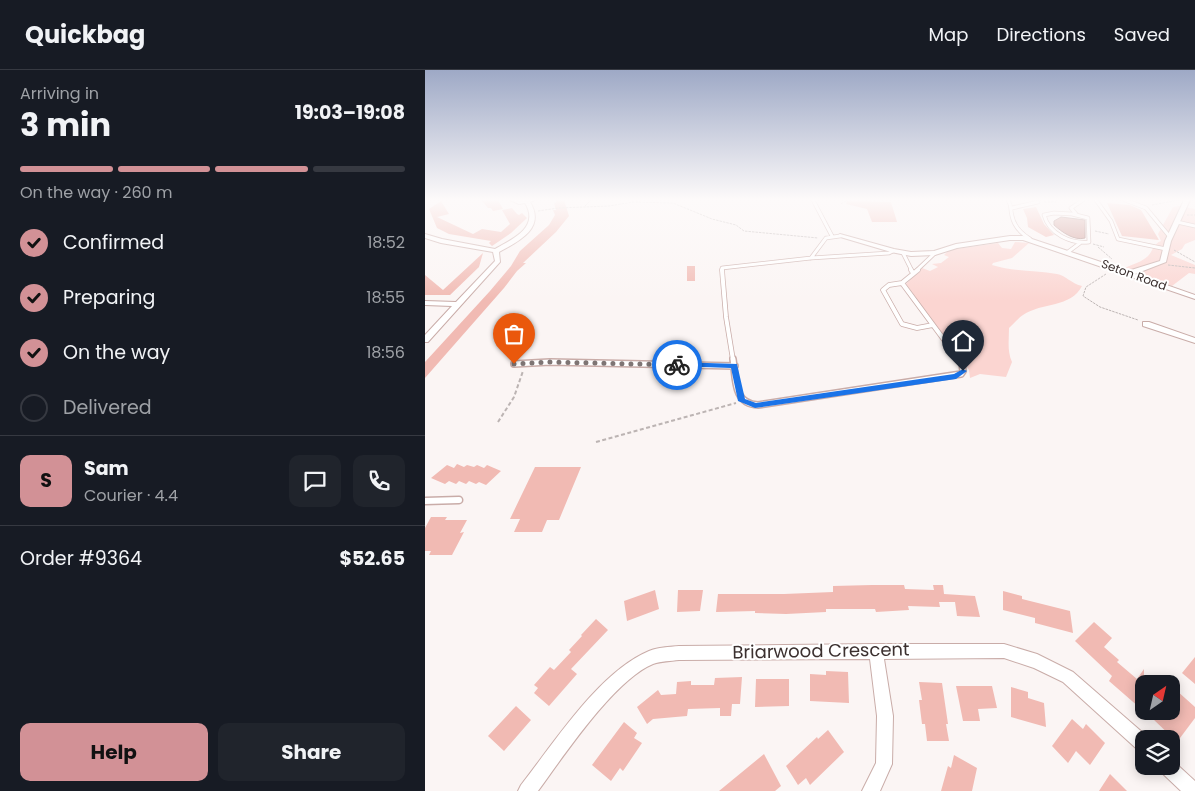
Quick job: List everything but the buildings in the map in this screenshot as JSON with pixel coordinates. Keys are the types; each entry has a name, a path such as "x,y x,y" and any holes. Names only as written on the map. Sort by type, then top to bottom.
{"street":[{"path":"425,236 441,241 496,251 522,234"},
{"path":"1130,273 1160,264 1169,248 1172,234"},
{"name":"Seton Road","path":"840,236 903,253 935,253 955,246 1018,236 1117,268 1195,297"},
{"path":"425,340 499,261 496,251"},
{"path":"425,303 459,304"},
{"path":"1146,324 1195,341"},
{"path":"871,791 884,764 885,716 876,651"},
{"name":"Briarwood Crescent","path":"527,791 602,696 629,670 651,657 679,653 1004,651 1037,661 1068,677 1135,736"},
{"path":"1176,775 1193,791"}],"lane":[{"path":"1059,234 1069,240 1080,243 1089,242 1088,234"},
{"path":"1167,234 1170,238"},
{"path":"1114,235 1118,239 1129,242 1169,248"},
{"path":"811,258 825,238 840,236"},
{"path":"1068,252 1080,243"},
{"path":"893,251 885,254 811,258 722,268 726,317 742,401 749,405 758,405 961,374 963,371 962,364 902,283"},
{"path":"903,253 913,273"},
{"path":"933,325 925,328 915,328 902,324 883,290 889,285 902,283 933,257 935,253"},
{"path":"514,364 550,362 735,366"},
{"path":"425,501 459,500"}],"path":[{"path":"766,234 825,238"},
{"path":"1108,234 1114,235"},
{"path":"1089,242 1114,261"},
{"path":"1098,247 1104,247"},
{"path":"1169,248 1195,262"},
{"path":"1166,264 1195,268"},
{"path":"1117,268 1085,287 1083,296 1100,307 1146,324"},
{"path":"497,422 514,397 525,364"},
{"path":"596,442 742,401"}],"shaded area":[{"path":"1065,234 1085,234 1085,238 1072,237"},
{"path":"1158,234 1195,234 1195,240 1185,244 1182,249 1171,255 1195,265 1195,274 1189,273 1172,286 1125,268 1148,256 1158,242 1161,241"},
{"path":"1015,242 1029,243 1012,258 993,263 992,265 1008,269 1057,274 1082,286 1071,298 1031,311 1021,316 1009,328 1009,350 1012,362 1006,377 980,374 970,378 969,370 906,284 922,268 930,271 938,267 932,264 941,263 949,257 944,255 949,250 998,243 1002,248 1011,249"}],"way so far":[{"path":"514,364 550,362 677,365"}],"route":[{"path":"677,365 735,366 739,396 742,401 755,406 956,376 963,371"}]}
